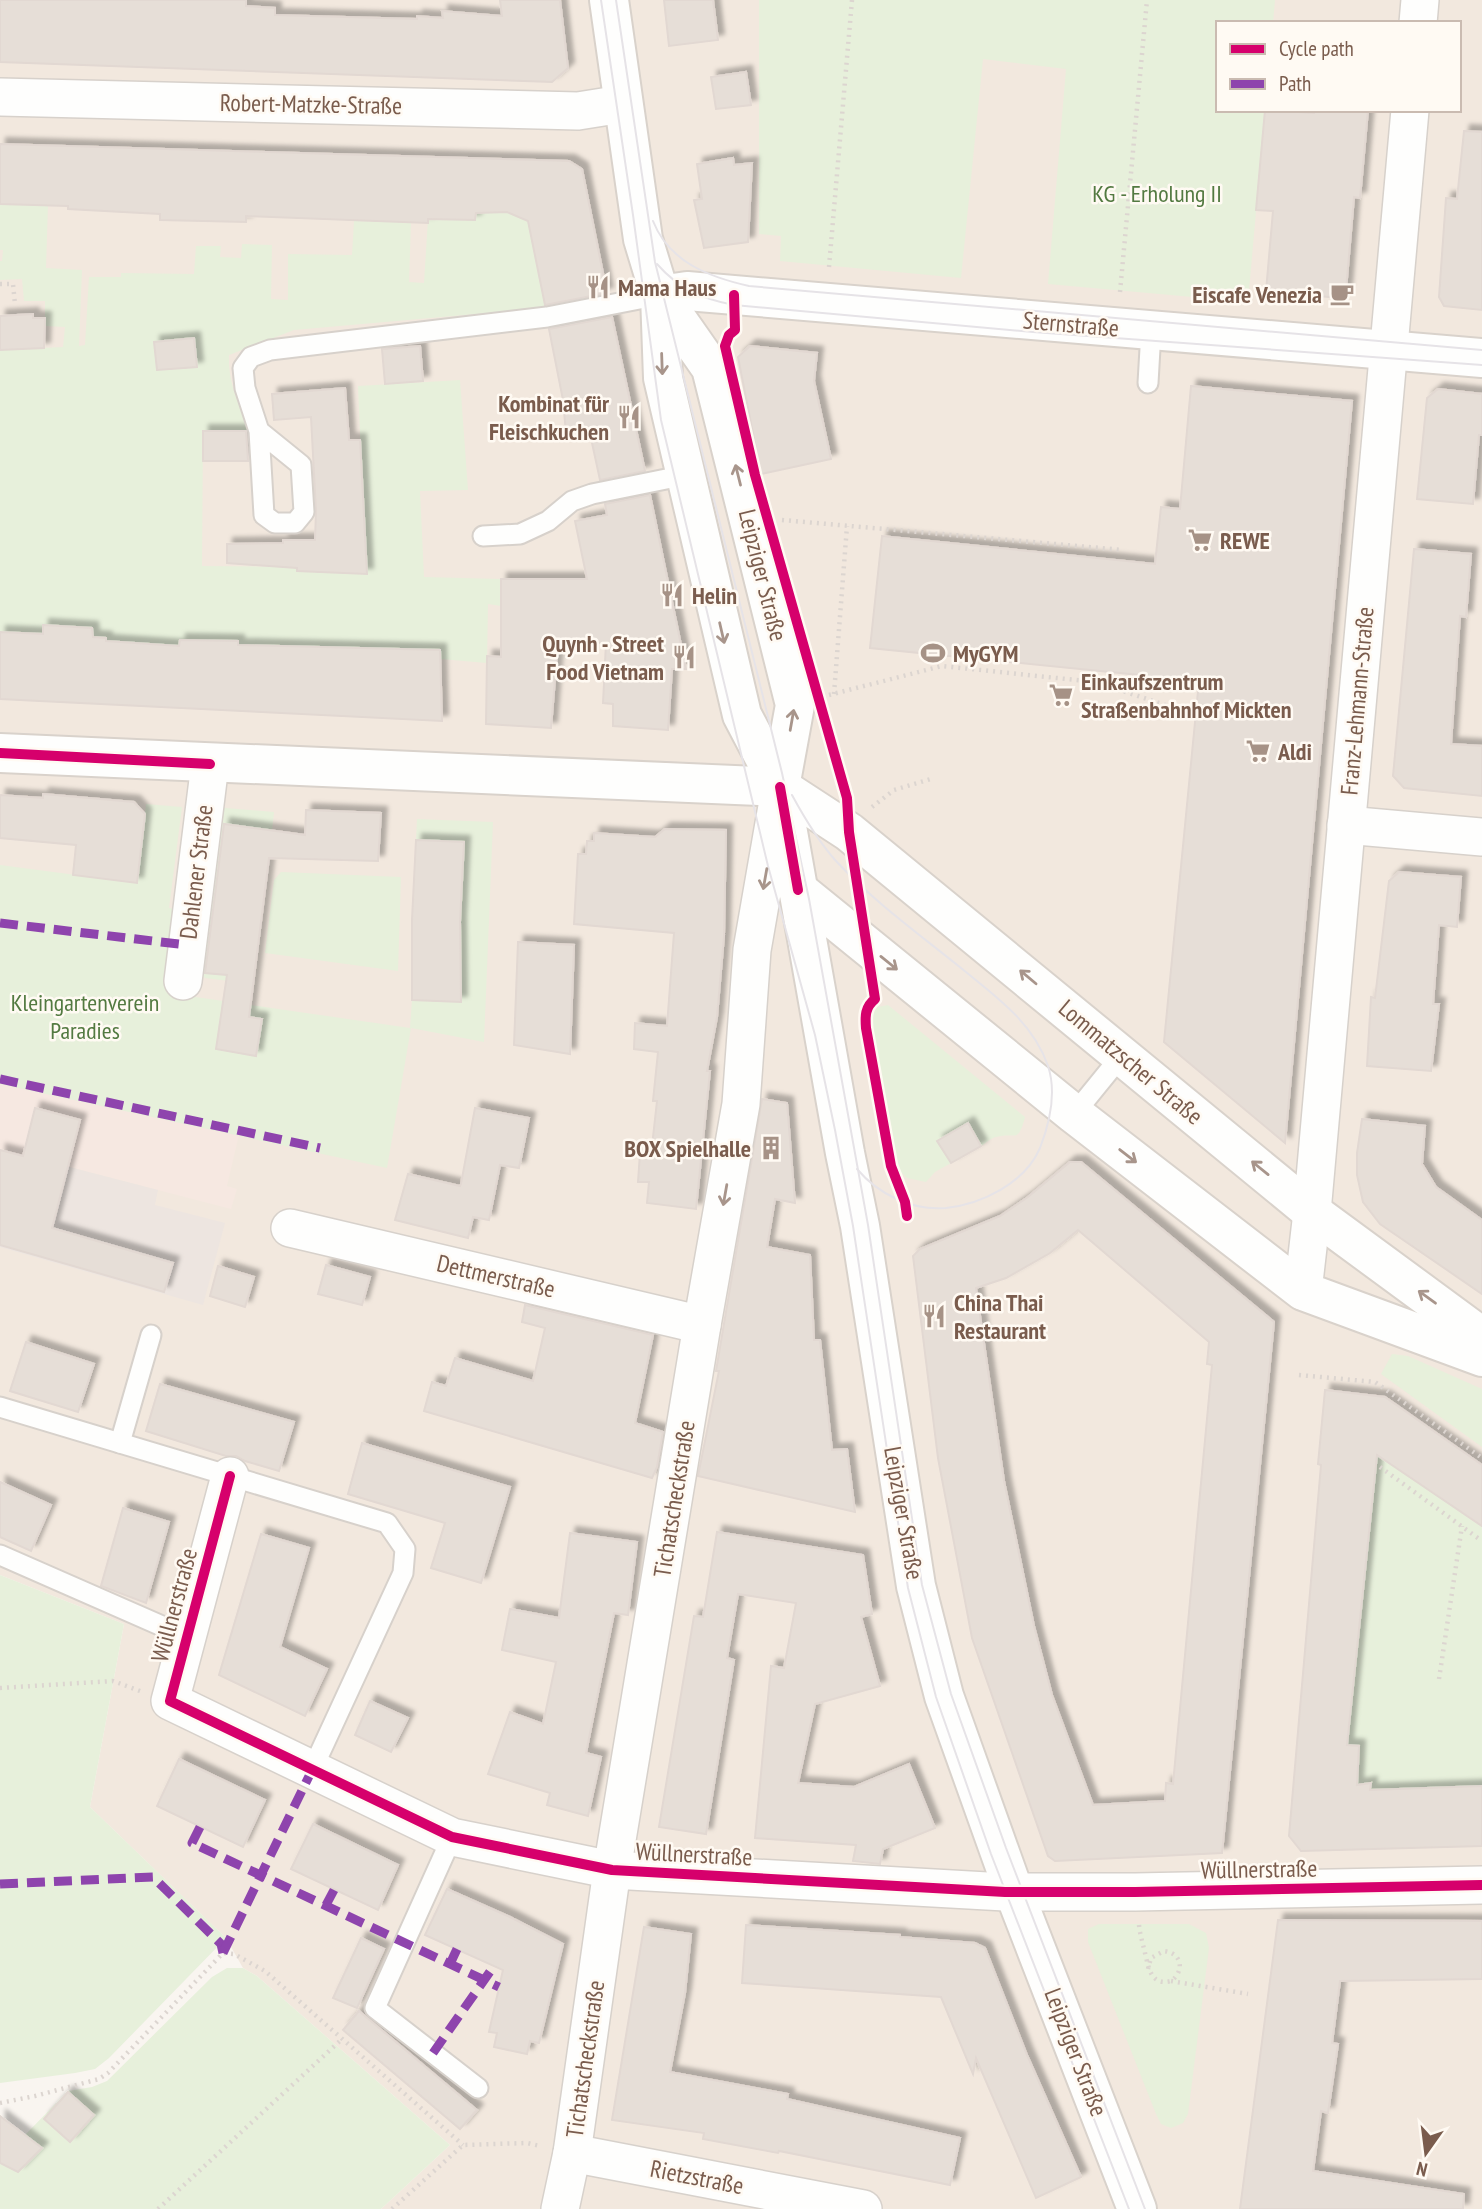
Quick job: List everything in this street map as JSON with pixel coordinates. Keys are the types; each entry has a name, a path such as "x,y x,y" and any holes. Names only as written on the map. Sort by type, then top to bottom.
{"main road":[{"name":"Leipziger Straße","path":"608,0 643,239 660,295 663,378 742,715 780,787 842,1140 860,1226 916,1586 944,1696 1014,1892 1137,2209"},
{"name":"Sternstraße","path":"660,295 687,291 1482,358"},
{"name":"Leipziger Straße","path":"660,295 711,368 795,705 780,787"},
{"path":"0,753 780,787"},
{"name":"Lommatzscher Straße","path":"780,787 849,832 1312,1212 1482,1337"},
{"path":"798,890 1074,1114 1303,1291 1482,1357"}],"street":[{"path":"1418,21 1420,0"},
{"name":"Robert-Matzke-Straße","path":"0,97 578,111 622,104"},
{"name":"Franz-Lehmann-Straße","path":"1303,1291 1410,112"},
{"name":"Dahlener Straße","path":"183,981 209,764"},
{"name":"Tichatscheckstraße","path":"560,2209 572,2153 612,1870 741,1104 752,950 780,787"},
{"path":"1346,825 1482,837"},
{"name":"Dettmerstraße","path":"290,1228 702,1325"},
{"name":"Wüllnerstraße","path":"230,1476 170,1701 452,1837 612,1870 1014,1892 1482,1885"},
{"name":"Rietzstraße","path":"572,2153 863,2209"}],"lane":[{"path":"259,431 245,388 243,368 251,357 270,350 547,317 660,295"},
{"path":"1134,330 1148,383"},
{"path":"484,536 520,534 548,521 572,501 592,494 686,475"},
{"path":"1074,1114 1122,1055"},
{"path":"120,1443 151,1335"},
{"path":"0,1407 387,1523 405,1549 402,1573 312,1770"},
{"path":"0,1555 187,1637"},
{"path":"452,1837 375,2007 478,2088"}],"path":[{"path":"826,303 852,0"},
{"path":"1134,330 1147,0"},
{"path":"0,284 13,284 15,304"},
{"path":"748,518 1123,550"},
{"path":"834,694 847,526"},
{"path":"820,698 942,666 1095,682 1196,715"},
{"path":"865,813 894,790 934,778"},
{"path":"1299,1375 1375,1382 1482,1458"},
{"path":"1380,1467 1482,1541"},
{"path":"1439,1679 1462,1526"},
{"path":"0,1688 113,1681 170,1701"},
{"path":"1135,1892 1139,1931 1150,1975 1158,1982 1171,1981 1248,1994"},
{"path":"1148,1969 1154,1954 1169,1951 1181,1964 1179,1974 1171,1981"},
{"path":"0,2103 99,2079 108,2073 222,1953 234,1954 264,1971 463,2144"},
{"path":"158,2209 342,2039"},
{"path":"392,2209 463,2144 527,2143 572,2153"}],"shaded area":[{"path":"0,0 1482,0 1482,2209 381,2209 450,2145 257,1976 243,1968 226,1938 90,1807 124,1624 0,1575"},
{"path":"0,1084 239,1135 227,1186 237,1189 231,1209 0,1149"},
{"path":"0,1149 158,1190 155,1205 225,1223 203,1305 0,1247"}],"green space":[{"name":"KG - Erholung II","path":"759,0 1275,0 1273,21 1216,21 1216,112 1265,112 1248,302 1048,284 1066,69 983,59 961,278 780,261 781,236 759,234"},
{"path":"0,204 48,205 46,268 82,270 79,346 85,345 89,277 121,277 121,273 194,274 196,246 221,246 220,257 241,258 242,244 272,245 271,299 288,300 288,254 352,255 354,221 411,222 409,282 424,283 428,219 476,213 524,212 532,222 534,250 545,308 294,330 229,355 232,385 250,431 203,431 202,566 297,567 298,571 366,574 358,386 460,380 468,490 420,491 424,577 501,579 501,606 488,604 487,663 440,659 440,650 317,654 317,646 284,646 284,651 180,640 179,646 106,641 106,638 92,637 92,628 43,625 43,633 0,632 0,350 63,347 65,327 45,326 45,301 24,301 22,279 0,280 3,250 0,250","holes":["194,338 197,367 154,342"]},
{"name":"Kleingartenverein Paradies","path":"146,804 182,807 169,908 176,909 168,993 410,1028 412,1000 461,1002 460,922 464,843 416,840 417,819 493,822 484,1042 411,1028 387,1168 0,1084 0,865 137,883"},
{"path":"214,807 274,812 272,831 223,825 205,972 254,979 253,984 205,978 195,967"},
{"path":"281,872 401,877 398,971 265,953 274,880"},
{"path":"888,1005 1025,1117 1018,1134 994,1138 981,1146 967,1123 938,1141 951,1163 935,1172 926,1182 907,1178 898,1169 870,1017 878,1007"},
{"path":"1392,1354 1408,1356 1482,1389 1482,1447 1381,1374"},
{"path":"1370,1442 1388,1462 1482,1527 1482,1786 1370,1790 1368,1783 1357,1784 1359,1746 1347,1745 1375,1469"},
{"path":"0,1575 124,1624 90,1807 226,1938 109,2058 95,2069 0,2083"},
{"path":"1099,1924 1189,1924 1206,1933 1209,1948 1188,2114 1183,2123 1171,2128 1161,2124 1156,2114 1088,1942 1088,1929"},
{"path":"227,1968 243,1968 257,1976 450,2145 381,2209 0,2209 0,2115 25,2135 68,2091 107,2081 212,1977"}],"building":[{"path":"0,0 246,0 246,6 275,8 275,15 417,19 417,16 443,18 442,11 502,16 500,0 560,0 568,68 552,82 0,62"},
{"path":"664,0 713,0 718,40 669,46"},
{"path":"746,72 751,105 716,109 711,77"},
{"path":"1265,112 1368,112 1360,198 1354,197 1346,290 1339,298 1266,291 1273,211 1256,210"},
{"path":"1464,131 1482,132 1482,310 1444,306 1439,297 1446,198 1457,199"},
{"path":"0,144 569,161 582,169 607,293 545,305 528,221 507,212 476,213 475,220 428,219 428,223 246,216 246,222 160,220 160,214 68,209 68,206 0,204"},
{"path":"733,158 734,165 752,163 748,242 704,248 694,200 702,199 697,164"},
{"path":"33,314 33,318 45,318 44,348 0,350 0,316"},
{"path":"612,317 645,471 600,480 589,429 566,433 563,400 549,329"},
{"path":"194,338 197,367 157,370 154,342"},
{"path":"420,346 423,381 385,384 382,349"},
{"path":"750,346 817,353 814,381 831,459 761,474 738,357"},
{"path":"1191,386 1352,401 1285,1143 1164,1042 1199,681 870,648 882,536 1155,564 1161,507 1180,509"},
{"path":"345,388 349,440 360,440 367,574 297,571 297,568 227,563 227,544 315,540 311,417 274,420 272,394"},
{"path":"1438,389 1482,394 1482,435 1479,435 1473,504 1417,499 1427,398"},
{"path":"203,431 246,431 248,461 203,461"},
{"path":"650,495 686,669 672,669 668,730 613,726 613,704 603,703 606,643 558,642 551,728 486,724 487,656 501,657 501,579 587,579 575,521 607,515 605,504"},
{"path":"1414,549 1471,554 1466,617 1460,616 1451,744 1482,746 1482,796 1404,788 1393,776"},
{"path":"43,625 92,628 93,637 106,638 106,641 179,646 180,640 238,641 238,645 440,650 442,721 0,699 0,632 43,634"},
{"path":"43,794 134,802 145,814 137,883 73,875 76,845 0,838 0,795 43,798"},
{"path":"306,810 381,813 378,861 269,858 249,1017 262,1019 256,1056 216,1049 227,975 205,973 224,824 305,835"},
{"path":"665,829 726,830 724,936 717,1017 707,1071 710,1071 696,1209 647,1203 649,1182 638,1182 640,1153 651,1155 657,1101 653,1101 658,1052 634,1049 635,1023 667,1026 674,933 574,924 578,854 586,854 587,841 594,841 594,833 655,837"},
{"path":"416,840 464,842 460,922 461,1002 412,1000"},
{"path":"1399,872 1461,877 1457,927 1439,925 1433,1004 1439,1004 1431,1071 1367,1066 1371,997 1375,998 1389,881"},
{"path":"518,942 574,945 570,1054 514,1045"},
{"path":"762,1099 787,1103 795,1203 775,1199 767,1247 810,1255 814,1340 820,1340 832,1450 847,1449 855,1512 698,1476 719,1371 716,1371"},
{"path":"35,1108 80,1120 52,1228 173,1263 164,1292 0,1245 0,1150 23,1156"},
{"path":"475,1108 529,1118 519,1168 500,1165 489,1220 473,1217 468,1238 395,1220 408,1174 460,1186"},
{"path":"1362,1119 1425,1126 1422,1164 1436,1187 1482,1220 1482,1294 1380,1224 1363,1202 1357,1175"},
{"path":"968,1123 981,1146 951,1163 937,1141"},
{"path":"1070,1162 1081,1162 1274,1322 1222,1853 1055,1861 1048,1856 972,1638 938,1458 913,1256 920,1249 1000,1216","holes":["1078,1230 1209,1342 1207,1364 1212,1365 1173,1784 1166,1783 1165,1801 1093,1805 1052,1695 1034,1626 1004,1481 976,1288 1006,1278 1050,1253"]},
{"path":"326,1265 370,1277 362,1305 318,1294"},
{"path":"218,1266 254,1277 245,1307 210,1296"},
{"path":"525,1305 653,1335 635,1423 663,1432 657,1467 652,1478 424,1411 432,1382 446,1386 455,1358 533,1381 545,1328 522,1322"},
{"path":"26,1342 94,1364 78,1412 10,1391"},
{"path":"160,1384 294,1422 279,1471 146,1431"},
{"path":"1325,1390 1385,1397 1482,1465 1482,1526 1377,1455 1347,1745 1359,1746 1357,1785 1371,1783 1370,1790 1482,1786 1482,1846 1301,1851 1289,1836"},
{"path":"362,1443 510,1487 481,1583 431,1568 445,1523 348,1494"},
{"path":"0,1482 51,1505 31,1551 0,1537"},
{"path":"123,1508 169,1522 146,1603 101,1586"},
{"path":"717,1532 863,1555 872,1614 861,1617 880,1686 815,1704 798,1783 854,1787 909,1764 935,1828 883,1849 880,1864 853,1861 856,1845 755,1838 771,1666 784,1668 796,1603 738,1594 727,1658 734,1660 706,1834 659,1827 694,1616 703,1617"},
{"path":"570,1533 637,1542 628,1615 614,1613 586,1753 601,1757 588,1816 547,1805 550,1793 488,1774 510,1712 543,1724 556,1662 502,1650 510,1609 559,1618"},
{"path":"261,1534 309,1548 280,1647 327,1669 305,1716 219,1675"},
{"path":"370,1701 408,1718 391,1752 355,1735"},
{"path":"179,1759 265,1800 243,1847 157,1806"},
{"path":"313,1824 398,1865 378,1910 291,1869"},
{"path":"447,1889 563,1944 539,2043 530,2041 527,2054 494,2047 497,2033 489,2032 503,1970 425,1935"},
{"path":"1278,1920 1482,1921 1482,1979 1340,1981 1332,2043 1338,2044 1328,2113 1321,2111 1313,2171 1464,2194 1463,2209 1240,2209"},
{"path":"746,1925 900,1935 975,1943 985,1948 1027,2055 1081,2177 1036,2198 976,2058 973,2074 941,1997 742,1983"},
{"path":"644,1927 691,1934 685,1993 670,2072 788,2094 787,2099 960,2138 950,2185 779,2151 778,2153 703,2139 704,2133 612,2120"},
{"path":"361,1938 384,1949 357,2008 333,1998"},
{"path":"359,2011 477,2110 460,2129 343,2030"},
{"path":"68,2092 94,2115 70,2142 44,2119"},
{"path":"0,2116 42,2148 18,2172 0,2163"}],"tram line":[{"path":"601,0 661,420 768,866 815,1035 853,1226 908,1588 936,1697 991,1854 1129,2209"},
{"path":"616,0 655,262 782,773 809,899 868,1225 922,1585 951,1694 1006,1848 1145,2209"},
{"path":"653,221 660,235 680,257 719,278 749,286 1482,350"},
{"path":"657,264 692,292 734,305 1033,332 1482,365"},
{"path":"792,795 818,838 850,876 1012,1011 1033,1036 1051,1076 1051,1107 1040,1148 1024,1172 1001,1190 960,1206 921,1207 885,1193 857,1169"}],"marked path":[{"path":"0,923 187,945"},
{"path":"0,1079 320,1148"},
{"path":"223,1953 312,1770"},
{"path":"200,1827 192,1843 499,1987"},
{"path":"0,1884 153,1877 221,1944 223,1953"},
{"path":"326,1905 334,1890"},
{"path":"450,1964 457,1949"},
{"path":"433,2053 494,1966"}],"cycle path":[{"path":"734,295 735,330 729,335 725,346 755,475 847,798 849,832 875,999 866,1012 866,1028 891,1166 905,1202 907,1216"},
{"path":"0,753 210,764"},
{"path":"780,787 798,890"},
{"path":"230,1476 170,1701 452,1837 612,1870 1005,1892 1482,1885"}],"place":[{"name":"Mama Haus","path":"598,287"},
{"name":"Eiscafe Venezia","path":"1342,294"},
{"name":"Kombinat für Fleischkuchen","path":"629,417"},
{"name":"REWE","path":"1200,540"},
{"name":"Helin","path":"672,595"},
{"name":"MyGYM","path":"933,653"},
{"name":"Quynh - Street Food Vietnam","path":"684,657"},
{"name":"Einkaufszentrum Straßenbahnhof Mickten","path":"1061,695"},
{"name":"Aldi","path":"1258,751"},
{"name":"BOX Spielhalle","path":"771,1148"},
{"name":"China Thai Restaurant","path":"934,1316"}]}
